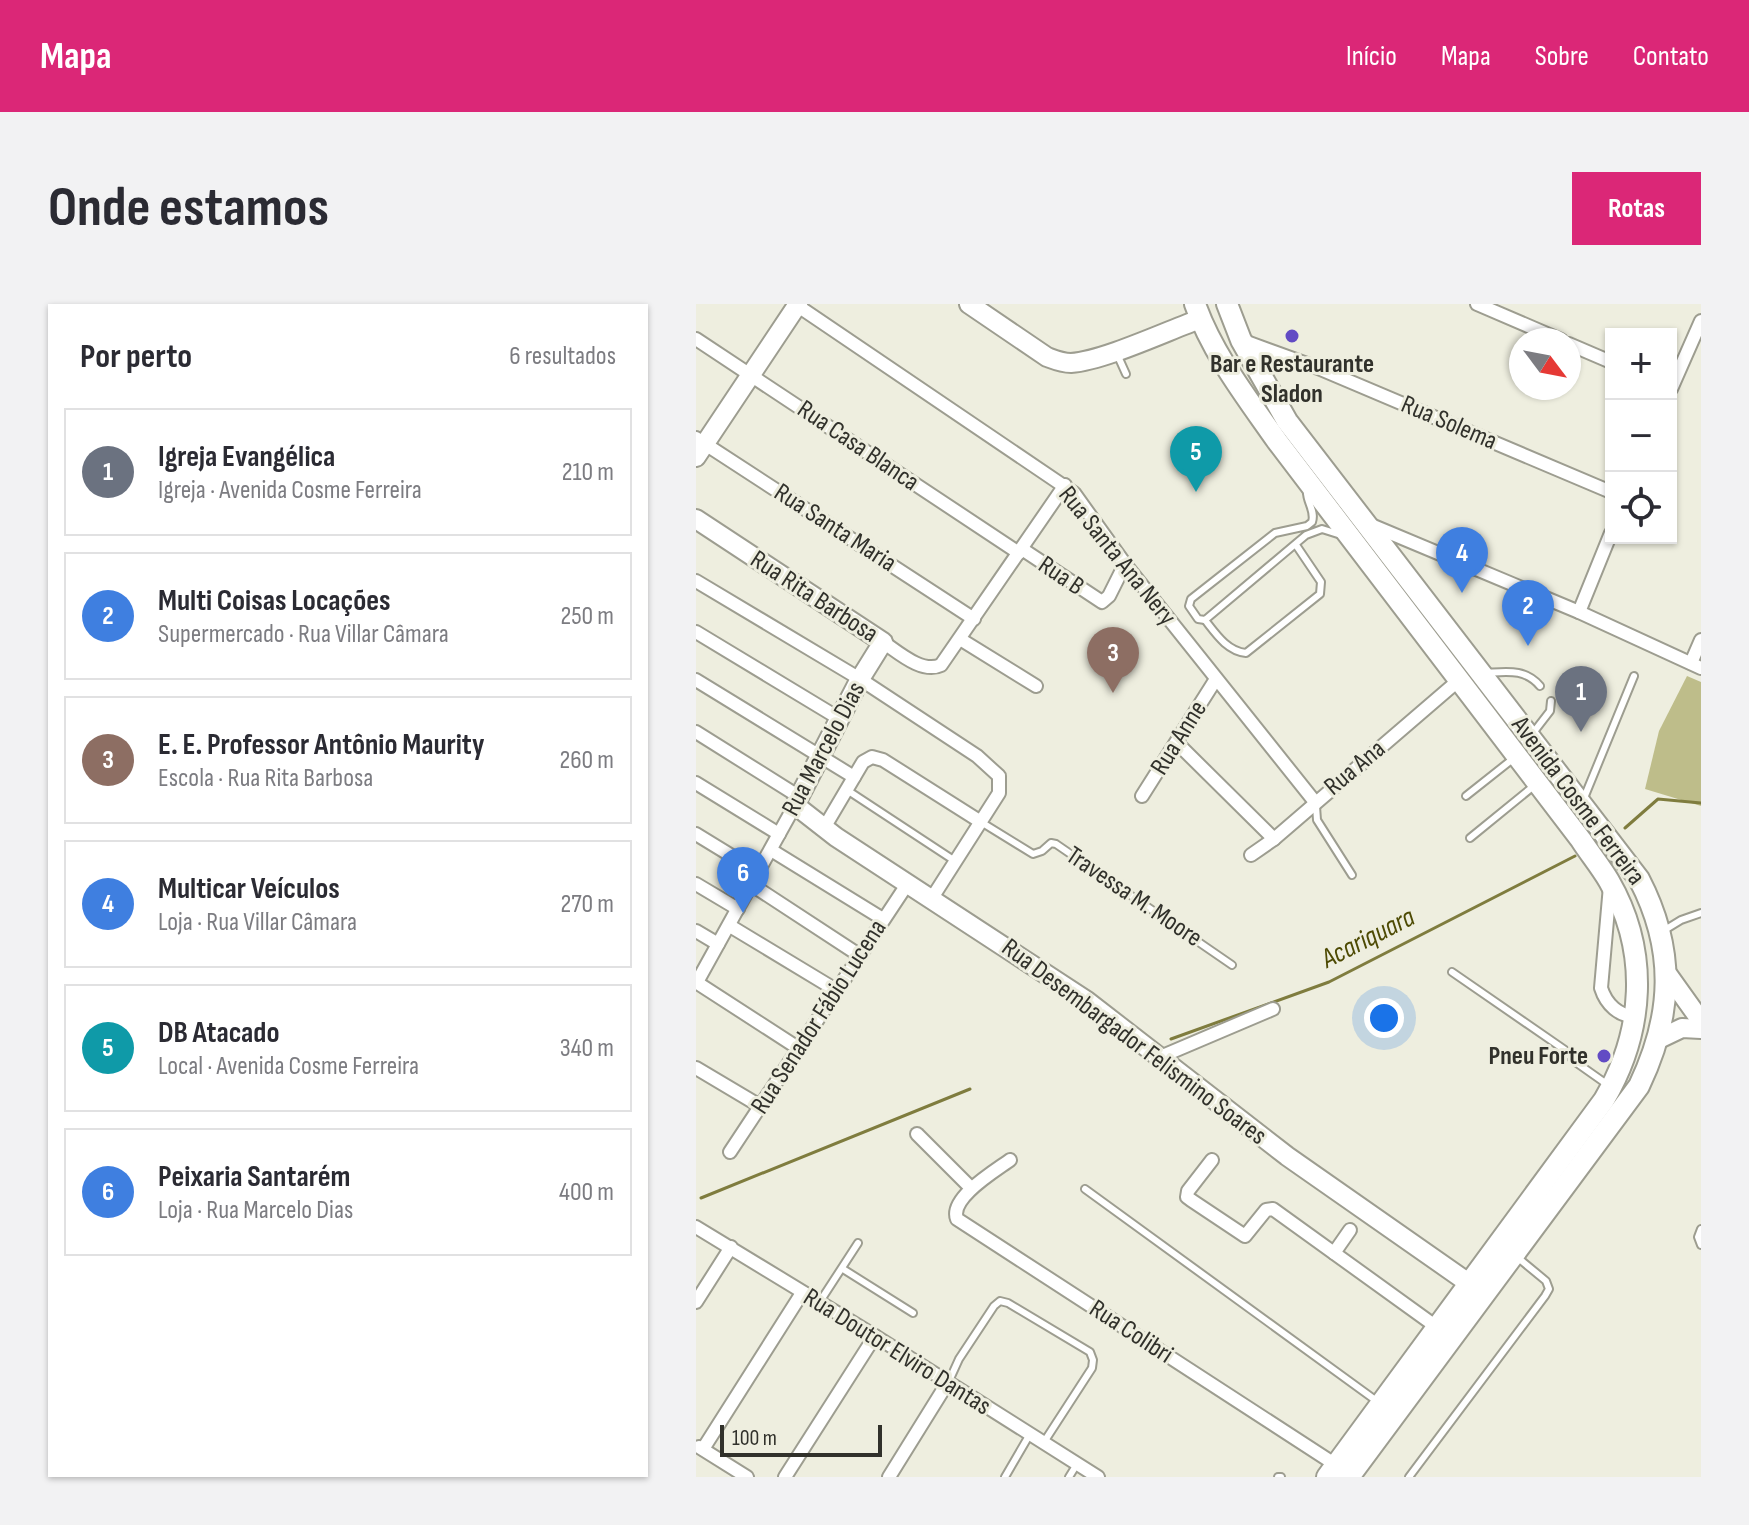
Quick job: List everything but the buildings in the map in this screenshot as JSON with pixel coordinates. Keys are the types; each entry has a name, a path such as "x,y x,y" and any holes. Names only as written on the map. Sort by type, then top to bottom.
{"main road":[{"name":"Avenida Cosme Ferreira","path":"1227,304 1241,340 1287,421 1639,879 1649,898 1660,933 1666,972 1659,1039 1639,1086 1514,1255 1337,1473"},
{"name":"Avenida Cosme Ferreira","path":"1198,311 1238,385 1308,483 1610,883 1632,940 1637,967 1639,994 1636,1016 1620,1073 1381,1404 1337,1473"}],"street":[{"path":"969,304 1058,362 1071,363 1115,350 1198,311"},
{"path":"1477,304 1533,328"},
{"path":"699,446 752,376 797,305"},
{"name":"Rua Santa Ana Nery","path":"797,305 1074,493 1125,564 1315,802"},
{"path":"1677,375 1701,321"},
{"name":"Rua Casa Blanca","path":"696,339 1021,551"},
{"name":"Rua Solema","path":"1241,340 1318,368 1605,489"},
{"path":"1581,349 1605,359"},
{"name":"Rua Santa Maria","path":"699,446 974,619"},
{"path":"1036,686 960,639 1065,485"},
{"name":"Rua Rita Barbosa","path":"696,519 921,665 934,668 945,662 960,639"},
{"path":"1368,524 1579,612 1696,666 1701,640"},
{"path":"1579,612 1607,544"},
{"name":"Rua B","path":"1021,551 1102,602 1109,596 1125,564"},
{"path":"696,581 860,679 993,768 1001,782 999,793 932,898"},
{"path":"696,632 840,719"},
{"name":"Rua Marcelo Dias","path":"697,982 771,850 860,679 883,642"},
{"name":"Rua Anne","path":"1142,796 1216,679"},
{"path":"696,680 854,777 824,828"},
{"name":"Rua Ana","path":"1251,855 1274,839 1459,680"},
{"path":"696,732 797,800"},
{"path":"1177,743 1274,839"},
{"name":"Travessa M. Moore","path":"854,777 863,762 872,757 883,760 981,822"},
{"path":"696,783 779,834"},
{"name":"Rua Desembargador Felismino Soares","path":"797,800 824,828 1075,992 1287,1156 1470,1284"},
{"path":"696,834 758,872"},
{"path":"771,850 883,919"},
{"name":"Rua Senador Fábio Lucena","path":"730,1152 908,883"},
{"path":"1610,883 1601,988 1614,1009 1626,1017 1636,1016"},
{"path":"696,884 738,909"},
{"path":"752,885 859,955"},
{"path":"730,926 836,990"},
{"path":"696,931 718,944"},
{"path":"1666,972 1701,1021"},
{"path":"697,982 798,1048"},
{"path":"1160,1057 1273,1009"},
{"path":"1659,1039 1682,1028 1701,1029"},
{"path":"698,1075 760,1106"},
{"path":"917,1134 971,1188 1010,1160"},
{"path":"1212,1160 1188,1191 1187,1197 1191,1200 1245,1236 1266,1210 1273,1209 1438,1328"},
{"name":"Rua Colibri","path":"971,1188 955,1211 959,1221 1337,1473"},
{"name":"Rua Doutor Elviro Dantas","path":"696,1227 1098,1477"},
{"path":"1334,1253 1350,1230"},
{"path":"696,1302 731,1247"},
{"path":"747,1477 699,1447 802,1293"},
{"path":"785,1477 875,1336"},
{"path":"889,1477 948,1382"}],"lane":[{"path":"1115,350 1126,374"},
{"path":"1296,545 1321,582 1320,594 1246,653 1237,652 1223,642 1189,606 1191,599 1275,533 1307,526 1312,522 1313,512 1306,500 1308,483"},
{"path":"1205,620 1315,530 1327,530 1348,537"},
{"path":"1482,673 1522,672 1540,686"},
{"path":"1582,803 1634,676"},
{"path":"1531,736 1550,711 1551,701"},
{"path":"1466,796 1517,756"},
{"path":"1470,838 1537,783"},
{"path":"847,790 955,861"},
{"path":"1315,802 1317,820 1352,875"},
{"name":"Travessa M. Moore","path":"981,822 1033,854 1051,843 1056,844 1232,965"},
{"path":"1660,933 1681,920 1701,913"},
{"path":"1452,972 1565,1050 1574,1061 1611,1087"},
{"path":"1085,1189 1381,1404"},
{"path":"1701,1229 1698,1237 1701,1245"},
{"path":"819,1303 858,1243"},
{"path":"1409,1477 1549,1289 1546,1281 1514,1255"},
{"path":"843,1269 913,1313"},
{"path":"948,1382 959,1359 1000,1301 1090,1352 1092,1368 1044,1442"},
{"path":"1005,1477 1030,1434"},
{"path":"1069,1477 1077,1464"}],"shaded area":[{"path":"1687,676 1701,682 1701,806 1645,789 1659,731"}],"waterway":[{"name":"Acariquara","path":"1625,828 1658,799 1701,803"},
{"name":"Acariquara","path":"1171,1039 1329,982 1575,856"},
{"path":"701,1198 970,1089"}],"place":[{"name":"Bar e Restaurante Sladon","path":"1292,336"},
{"name":"DB Atacado","path":"1196,492"},
{"name":"Multicar Veículos","path":"1462,593"},
{"name":"Multi Coisas Locações","path":"1528,646"},
{"name":"E. E. Professor Antônio Maurity","path":"1113,693"},
{"name":"Igreja Evangélica","path":"1581,732"},
{"name":"Peixaria Santarém","path":"743,913"},
{"name":"Pneu Forte","path":"1604,1056"}]}
